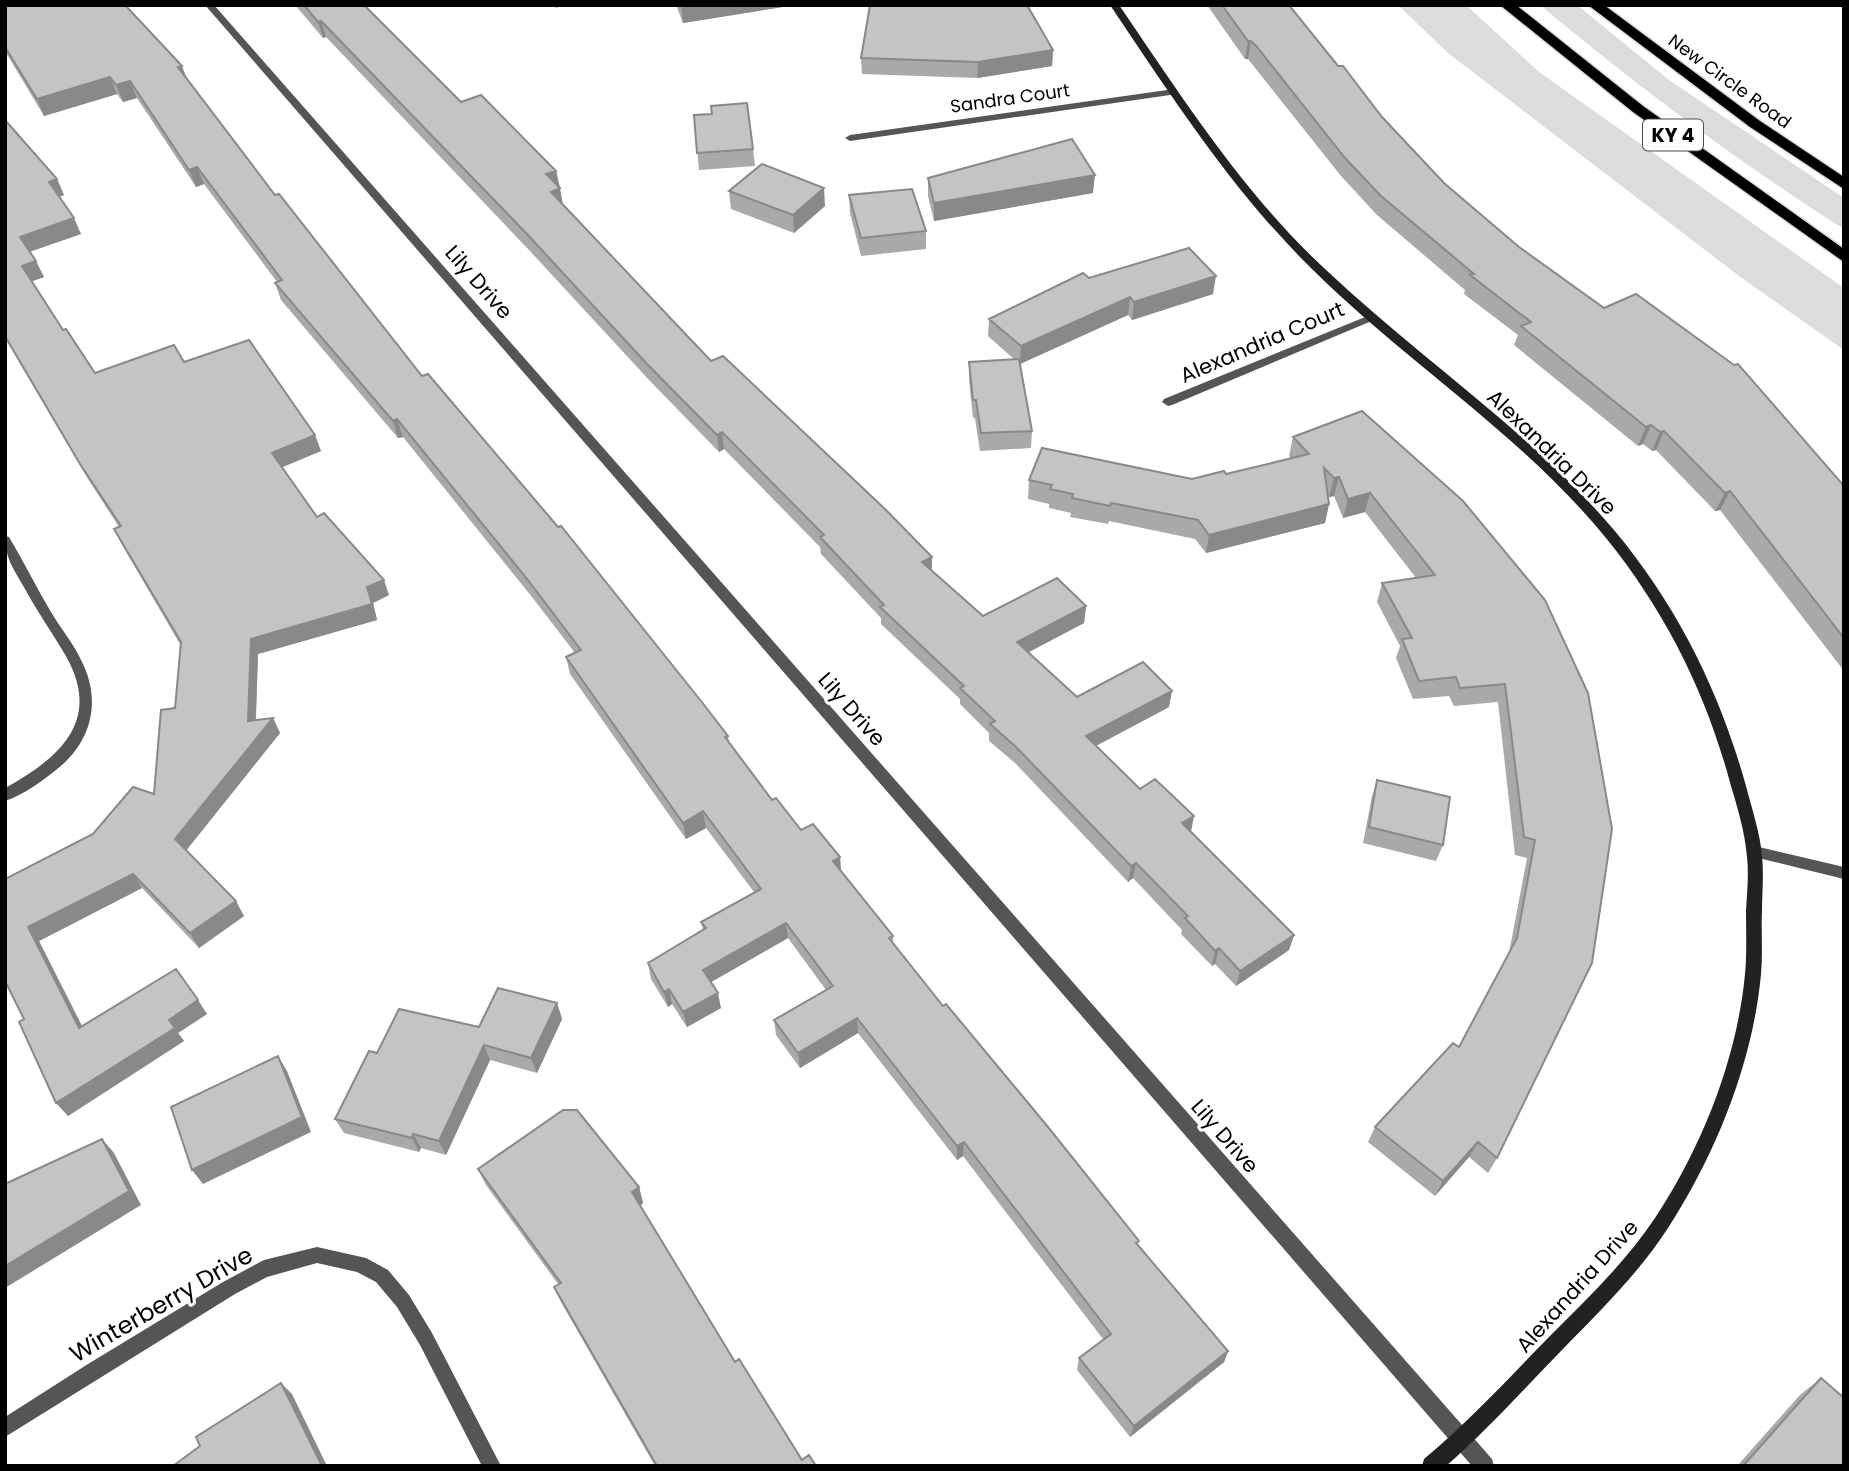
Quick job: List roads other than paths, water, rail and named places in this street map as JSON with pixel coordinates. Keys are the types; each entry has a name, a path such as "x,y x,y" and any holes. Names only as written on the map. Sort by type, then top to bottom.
{"highway":[{"name":"KY 4","path":"1507,5 1649,117 1844,257"},
{"name":"New Circle Road","path":"1595,5 1755,124 1844,184"}],"street":[{"name":"Lily Drive","path":"209,5 1485,1466"},
{"name":"Alexandria Drive","path":"1114,5 1238,183 1274,224 1370,318 1521,446 1585,507 1640,573 1677,628 1709,694 1730,749 1755,852 1753,976 1744,1032 1725,1090 1699,1152 1662,1222 1616,1281 1462,1440 1431,1466"},
{"name":"Sandra Court","path":"850,138 1174,92"},
{"name":"Alexandria Court","path":"1168,402 1370,318"},
{"path":"5,540 80,670 89,703 83,731 64,756 38,777 5,795"},
{"path":"1755,852 1844,873"},
{"name":"Winterberry Drive","path":"5,1429 94,1370 229,1288 264,1269 317,1255 360,1264 382,1276 403,1301 426,1339 492,1466"}]}
